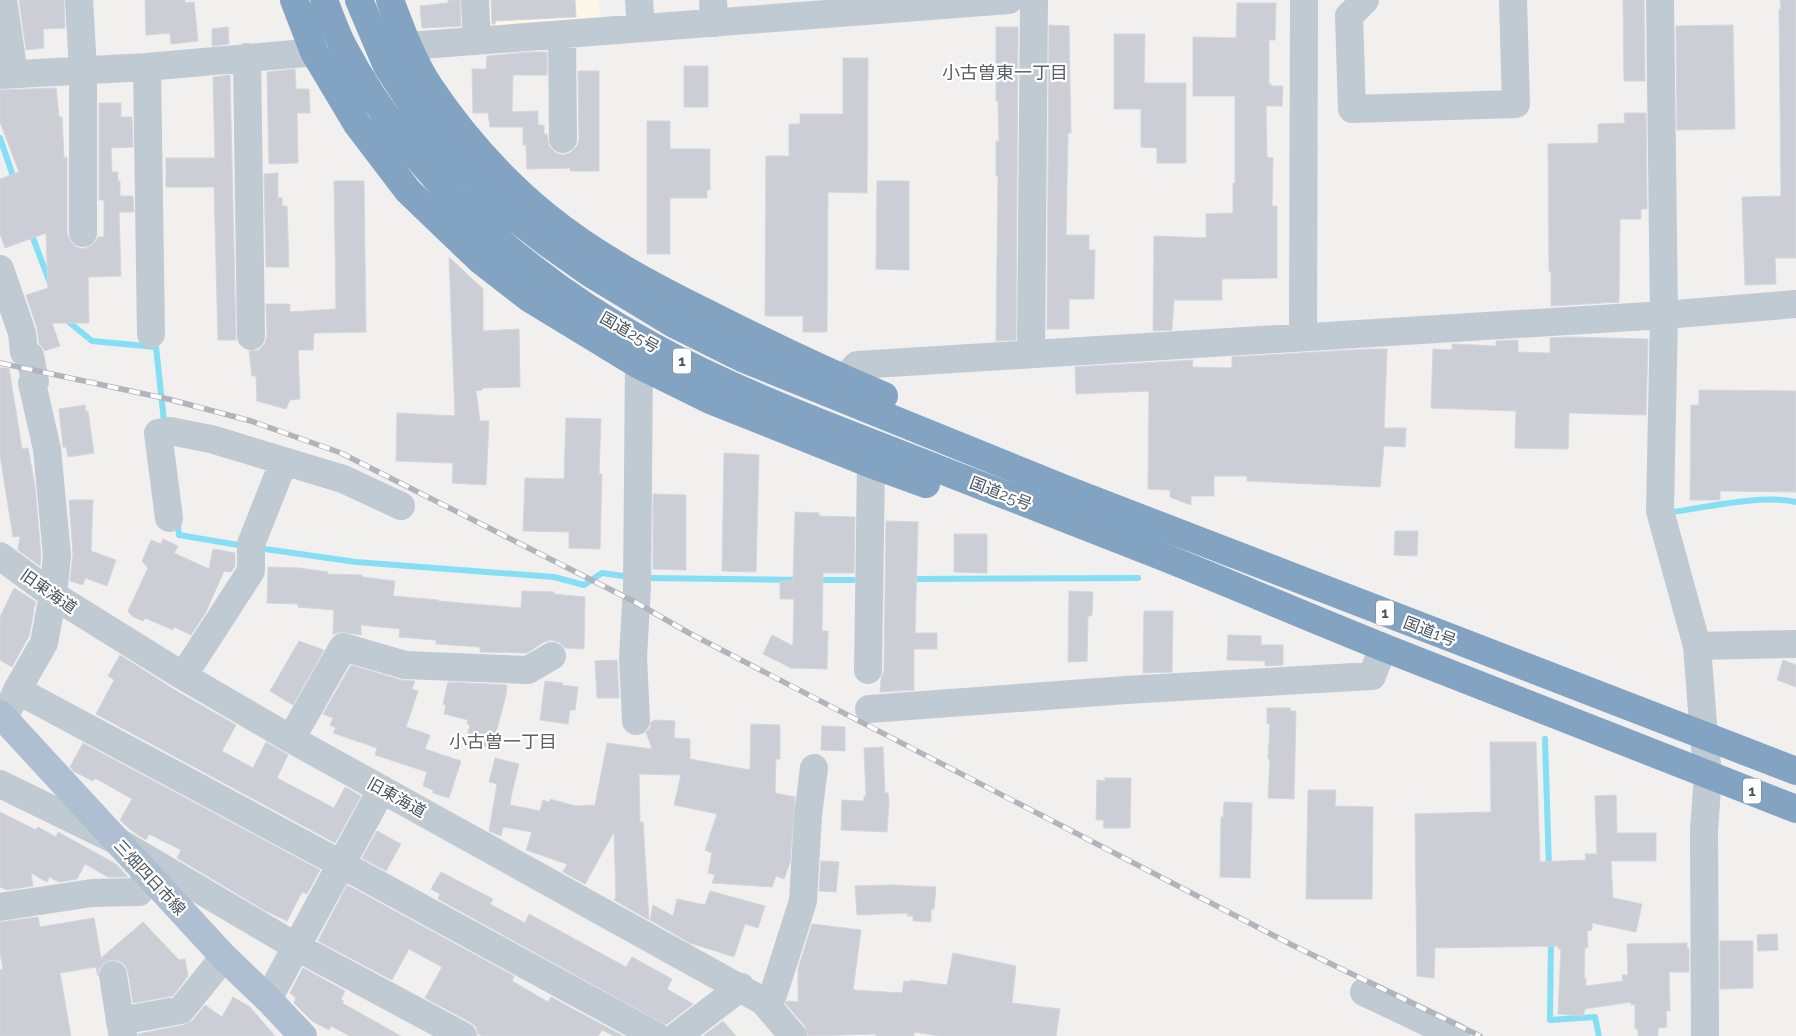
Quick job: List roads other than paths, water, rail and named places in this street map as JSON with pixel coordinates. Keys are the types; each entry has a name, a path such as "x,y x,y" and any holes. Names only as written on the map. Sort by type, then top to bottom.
{"highway":[{"name":"1","path":"294,0 358,124 408,191 480,260 529,298 639,365 710,400 871,464 1142,561 1164,558"},
{"name":"国道25号","path":"324,0 342,45 381,112 429,172 467,212 519,258 579,302 649,345 781,408 1164,558"},
{"name":"国道25号","path":"359,0 387,66 425,125 504,210 590,274 674,324 742,358 1065,489"},
{"path":"390,0 402,46 467,136 490,163 545,215 579,240 658,289 740,330 844,379 1054,470 1065,489"},
{"name":"国道1号","path":"1065,489 1796,771"},
{"name":"国道1号","path":"1164,558 1383,647 1796,809"}],"main road":[{"name":"三畑四日市線","path":"1,721 117,841 224,957 303,1036"}],"street":[{"path":"3,0 7,75 83,69 147,67 320,51"},
{"path":"79,0 83,69 83,233"},
{"path":"475,0 477,40"},
{"path":"639,0 641,28"},
{"path":"402,46 641,28 713,11 1009,0"},
{"path":"1031,354 1034,0"},
{"path":"1303,337 1304,0"},
{"path":"1365,0 1349,16 1352,109 1516,104 1513,0"},
{"path":"1660,0 1664,315 1660,511 1697,646 1708,774 1704,831 1705,1036"},
{"path":"562,35 563,139"},
{"path":"247,57 251,336"},
{"path":"147,67 151,334"},
{"path":"0,269 22,334 24,352 30,356 35,382 32,383 47,449 57,555 53,596 44,643 1,721"},
{"path":"844,379 857,365 1664,315 1796,304"},
{"path":"636,720 633,658 637,587 639,365"},
{"path":"170,518 158,432 170,431 211,439 343,479 401,506"},
{"path":"183,676 251,570 250,548 284,461"},
{"path":"868,670 871,464"},
{"name":"旧東海道","path":"0,556 53,596 183,676 292,739 752,994 784,1024 793,1036"},
{"path":"1697,646 1796,644"},
{"path":"292,739 343,646 405,665 528,670 552,656"},
{"path":"869,710 1126,690 1372,676 1383,647"},
{"path":"17,690 656,1036"},
{"path":"677,1036 752,994 773,995 803,901 808,815 814,768"},
{"path":"0,784 117,841 296,946 463,1036"},
{"path":"268,999 382,789"},
{"path":"0,907 92,893 139,892 147,874"},
{"path":"113,976 122,1028 181,1010 224,957"},
{"path":"1364,992 1456,1036"}],"waterway":[{"path":"0,138 15,182"},
{"path":"30,230 50,283"},
{"path":"64,318 92,341 156,347 164,421"},
{"path":"1673,512 1752,500 1768,499 1796,502"},
{"path":"177,520 179,535 244,546"},
{"path":"258,548 356,562 554,577 584,585 602,573 630,577"},
{"path":"649,578 800,580"},
{"path":"908,579 1138,578"},
{"path":"815,580 853,580"},
{"path":"1545,739 1549,869"},
{"path":"1551,939 1550,1020 1595,1017 1599,1036"}],"railway":[{"path":"0,363 168,399 251,421 341,453 635,602 689,633 1292,945 1480,1036"}],"district":[{"name":"小古曽東一丁目","path":"1005,73"},
{"name":"小古曽一丁目","path":"503,742"}]}
